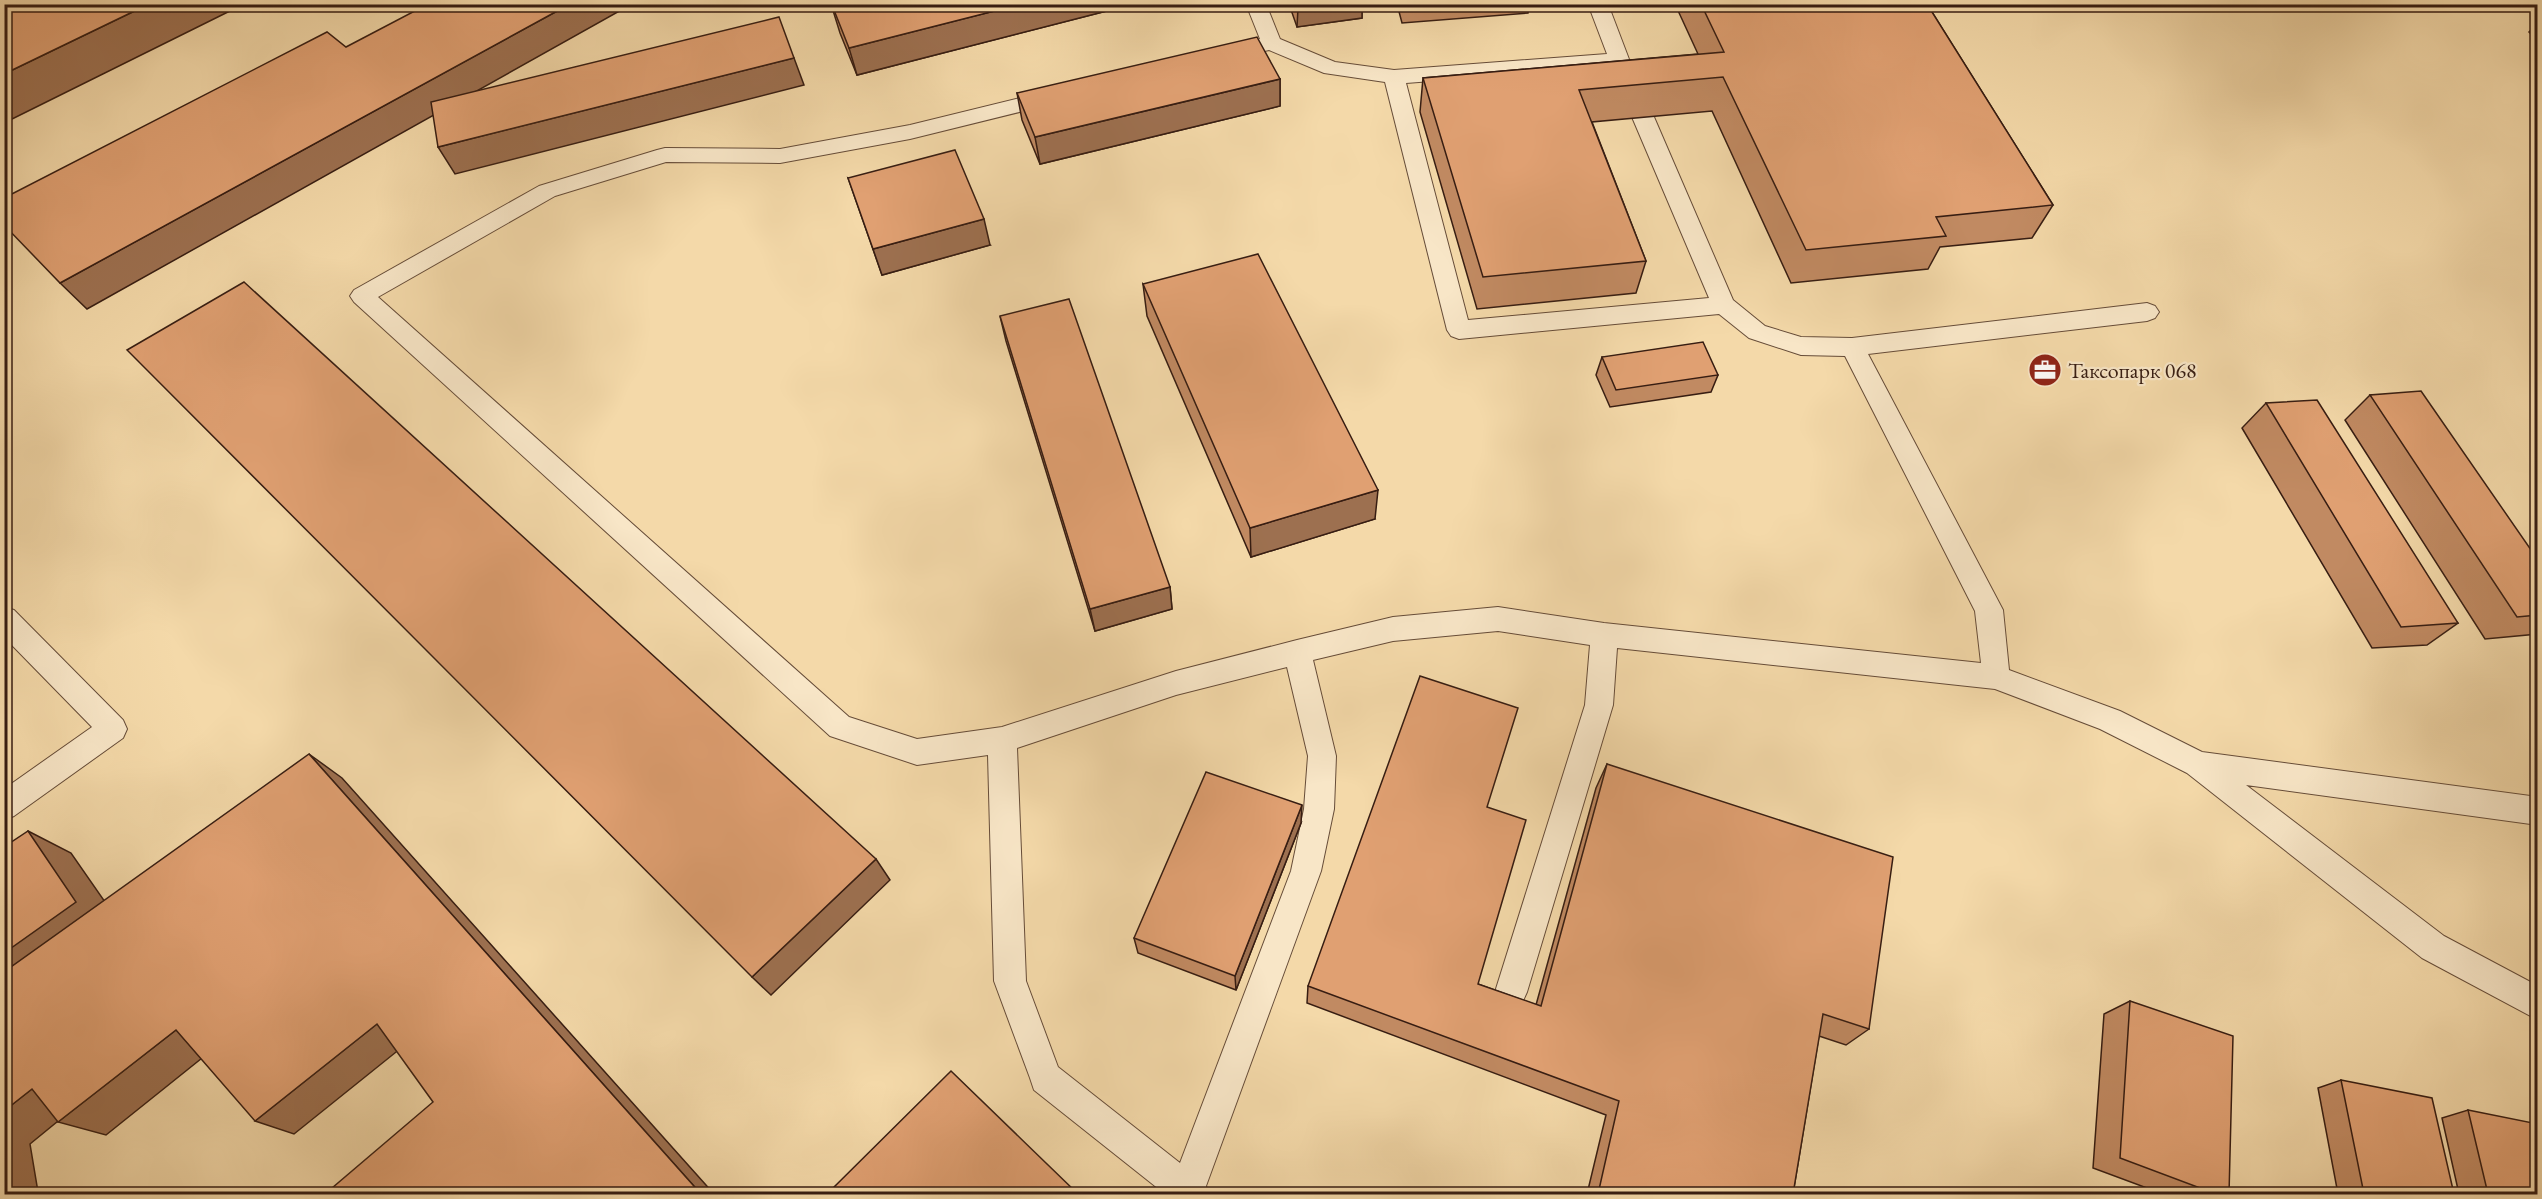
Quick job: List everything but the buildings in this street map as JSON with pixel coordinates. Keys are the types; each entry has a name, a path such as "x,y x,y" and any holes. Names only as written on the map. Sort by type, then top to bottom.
{"lane":[{"path":"1256,4 1271,42"},
{"path":"1598,4 1633,93"},
{"path":"1203,59 1271,42 1331,68 1394,77 1619,60"},
{"path":"1394,77 1460,330 1724,305"},
{"path":"1079,90 910,132 780,156 665,155 547,191 362,296 840,727 917,752 1002,740 1176,683 1297,652 1393,629 1498,619 1604,635 1996,677 2110,720 2197,764 2433,947 2538,1004"},
{"path":"1643,117 1724,305 1757,332 1801,346 1852,347 2147,312"},
{"path":"1852,347 1989,610 1996,677"},
{"path":"4,618 113,729 4,806"},
{"path":"1511,992 1599,705 1604,635"},
{"path":"1002,740 1010,981 1046,1078 1190,1192 1306,871 1318,809 1322,756 1297,652"},
{"path":"2197,764 2538,811"}],"place":[{"name":"Таксопарк 068","path":"2045,370"}]}
